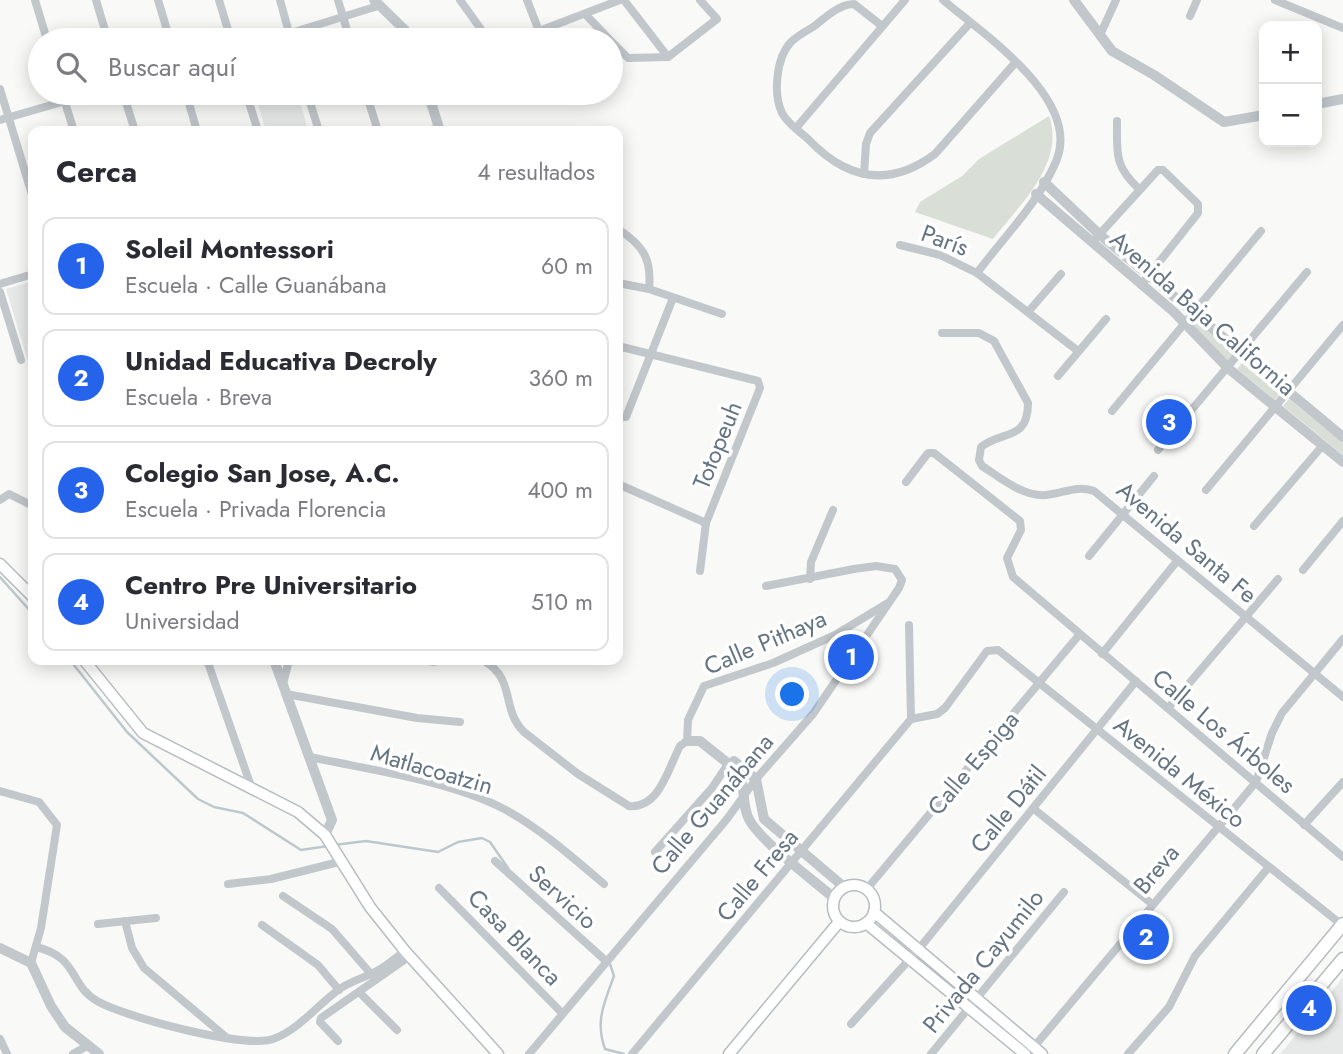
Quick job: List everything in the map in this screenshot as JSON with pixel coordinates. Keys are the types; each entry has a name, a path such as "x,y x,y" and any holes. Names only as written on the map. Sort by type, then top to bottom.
{"main road":[{"path":"0,564 28,592"},
{"path":"88,665 143,733 298,812 327,837 370,907 407,953 498,1054"},
{"path":"852,885 866,890 874,904 874,912 866,923 853,927 839,922 833,906 834,898 844,887 852,885"},
{"path":"874,912 977,998 1032,1052"},
{"path":"729,1054 839,922"},
{"path":"866,923 969,1009 1032,1052"},
{"path":"1236,1054 1343,924"},
{"path":"1263,1054 1343,959"}],"street":[{"path":"35,0 43,28"},
{"path":"96,0 104,28"},
{"path":"158,0 166,28"},
{"path":"219,0 227,28"},
{"path":"279,0 287,28"},
{"path":"338,0 346,28"},
{"path":"460,0 476,28"},
{"path":"527,0 538,28"},
{"path":"548,28 622,0 668,57"},
{"path":"623,53 628,58 668,57 717,19 700,0"},
{"path":"796,128 905,0"},
{"path":"943,0 1015,63 1053,104 1059,123 1057,158 1044,182 977,273 1078,351"},
{"path":"1074,0 1122,59 1154,75 1224,122 1259,116"},
{"path":"1100,35 1116,0"},
{"path":"1190,16 1197,0"},
{"path":"1276,0 1343,28"},
{"path":"315,28 376,3 402,28"},
{"path":"882,26 850,4 842,6 792,42 785,52 776,97 783,116 821,153 846,170 864,174 906,170 928,159 1015,63"},
{"path":"586,15 598,28"},
{"path":"864,174 866,144 870,133 970,23"},
{"path":"0,89 5,119 28,184"},
{"path":"1322,103 1343,99"},
{"path":"5,119 42,105"},
{"path":"66,105 72,126"},
{"path":"127,105 134,126"},
{"path":"189,105 196,126"},
{"path":"250,105 256,126"},
{"path":"311,105 317,126"},
{"path":"370,105 376,126"},
{"path":"432,105 438,126"},
{"path":"1117,121 1119,166 1125,177 1139,189"},
{"path":"1092,244 1154,172 1163,170 1199,208 1141,285"},
{"name":"Avenida Baja California","path":"1044,182 1099,234 1339,434"},
{"name":"Avenida Baja California","path":"1036,194 1186,323 1229,369 1343,461"},
{"path":"1112,411 1261,230"},
{"path":"623,233 646,253 650,264 649,289"},
{"name":"París","path":"900,245 940,256 977,273"},
{"path":"1158,450 1229,369 1307,272"},
{"path":"1028,312 1061,274"},
{"path":"0,284 28,276"},
{"path":"623,284 649,289 722,314"},
{"path":"0,292 21,360"},
{"path":"623,414 673,298"},
{"path":"1058,376 1106,319"},
{"path":"1206,491 1343,325"},
{"name":"Avenida Santa Fe","path":"942,333 979,332 994,341 1028,403 1028,415 1015,433 981,447 979,460 982,466 1026,493 1045,495 1081,486 1094,491 1343,697"},
{"path":"623,348 650,356"},
{"name":"Totopeuh","path":"650,356 758,381 760,388 706,523 700,571"},
{"path":"1339,434 1343,422"},
{"path":"1254,526 1323,446"},
{"name":"Calle Los Árboles","path":"906,482 928,453 934,453 1020,521 1021,530 1007,558 1013,577 1343,857"},
{"path":"1089,556 1154,476"},
{"path":"623,486 706,523"},
{"path":"0,500 9,494 28,504"},
{"path":"810,579 811,562 833,510"},
{"path":"1303,570 1343,521"},
{"path":"1102,654 1178,561"},
{"name":"Calle Guanábana","path":"529,1054 727,819 755,779 813,714 890,601 901,580 900,574 887,567 854,569 766,586"},
{"path":"1169,707 1278,579"},
{"name":"Calle Pithaya","path":"687,741 688,720 704,686 761,668 806,649 835,635 890,601"},
{"path":"909,625 911,719"},
{"name":"Calle Espiga","path":"866,890 1079,635"},
{"path":"1256,782 1272,733 1282,713 1343,639"},
{"name":"Avenida México","path":"911,719 937,714 945,708 987,651 993,649 1040,683 1268,868 1343,924"},
{"path":"209,665 252,789"},
{"path":"276,665 332,820 327,837"},
{"path":"284,690 288,665"},
{"path":"491,665 501,673 516,724 578,774 629,806 639,807 652,800 680,746 687,741 700,741 740,775 748,819 792,863 834,898"},
{"name":"Calle Dátil","path":"851,1024 918,950 1136,681"},
{"path":"284,690 417,718 460,722"},
{"name":"Calle Fresa","path":"632,1054 911,719"},
{"path":"714,753 729,757 755,779 764,819 844,887"},
{"name":"Matlacoatzin","path":"310,757 435,785 503,809 550,838 604,884"},
{"path":"655,852 712,788 728,764"},
{"name":"Breva","path":"1032,1052 1152,904 1256,782"},
{"path":"1304,825 1343,782"},
{"path":"0,791 39,802 52,814 57,825 31,963"},
{"path":"1034,809 1152,904"},
{"path":"727,819 748,819"},
{"path":"228,884 271,879 340,858"},
{"name":"Servicio","path":"495,861 606,961"},
{"path":"1128,1054 1169,1007 1195,956 1268,868"},
{"name":"Casa Blanca","path":"439,888 562,1013"},
{"name":"Privada Cayumilo","path":"932,1054 1063,892"},
{"path":"283,896 332,929 371,974"},
{"path":"98,924 156,918"},
{"path":"124,921 132,948 144,968 227,1037"},
{"path":"262,925 318,965 339,990"},
{"path":"36,947 60,955 98,1002 195,1034 272,1039 356,978 371,974 407,953"},
{"path":"0,948 31,963 51,1006 65,1027 99,1054"},
{"path":"338,1041 328,1034 320,1022 321,1018 360,993 407,953"},
{"path":"360,993 397,1030"},
{"path":"0,1039 7,1054"},
{"path":"74,1054 87,1046"}],"shaded area":[{"path":"258,105 301,105 307,126 265,126"},
{"path":"1049,116 1053,133 1046,166 1027,198 993,239 915,212 920,202 962,176 979,159"},
{"path":"28,282 28,362 6,289"},
{"path":"1194,318 1234,355 1228,363 1191,323"},
{"path":"1242,363 1280,394 1275,400 1237,369"},
{"path":"1289,399 1343,443 1343,455 1283,406"},
{"path":"1343,977 1343,1054 1280,1054 1333,990"}],"waterway":[{"path":"0,577 28,608"},
{"path":"74,665 127,732 198,799 214,807 243,813 301,850 328,846"},
{"path":"334,845 366,841 438,852 458,842 482,838 490,842 508,868"},
{"path":"610,964 614,976 602,1012 602,1039 605,1049 624,1054"}],"place":[{"name":"Colegio San Jose, A.C.","path":"1169,422"},
{"name":"Soleil Montessori","path":"851,657"},
{"name":"Unidad Educativa Decroly","path":"1146,937"},
{"name":"Centro Pre Universitario","path":"1309,1008"}]}
